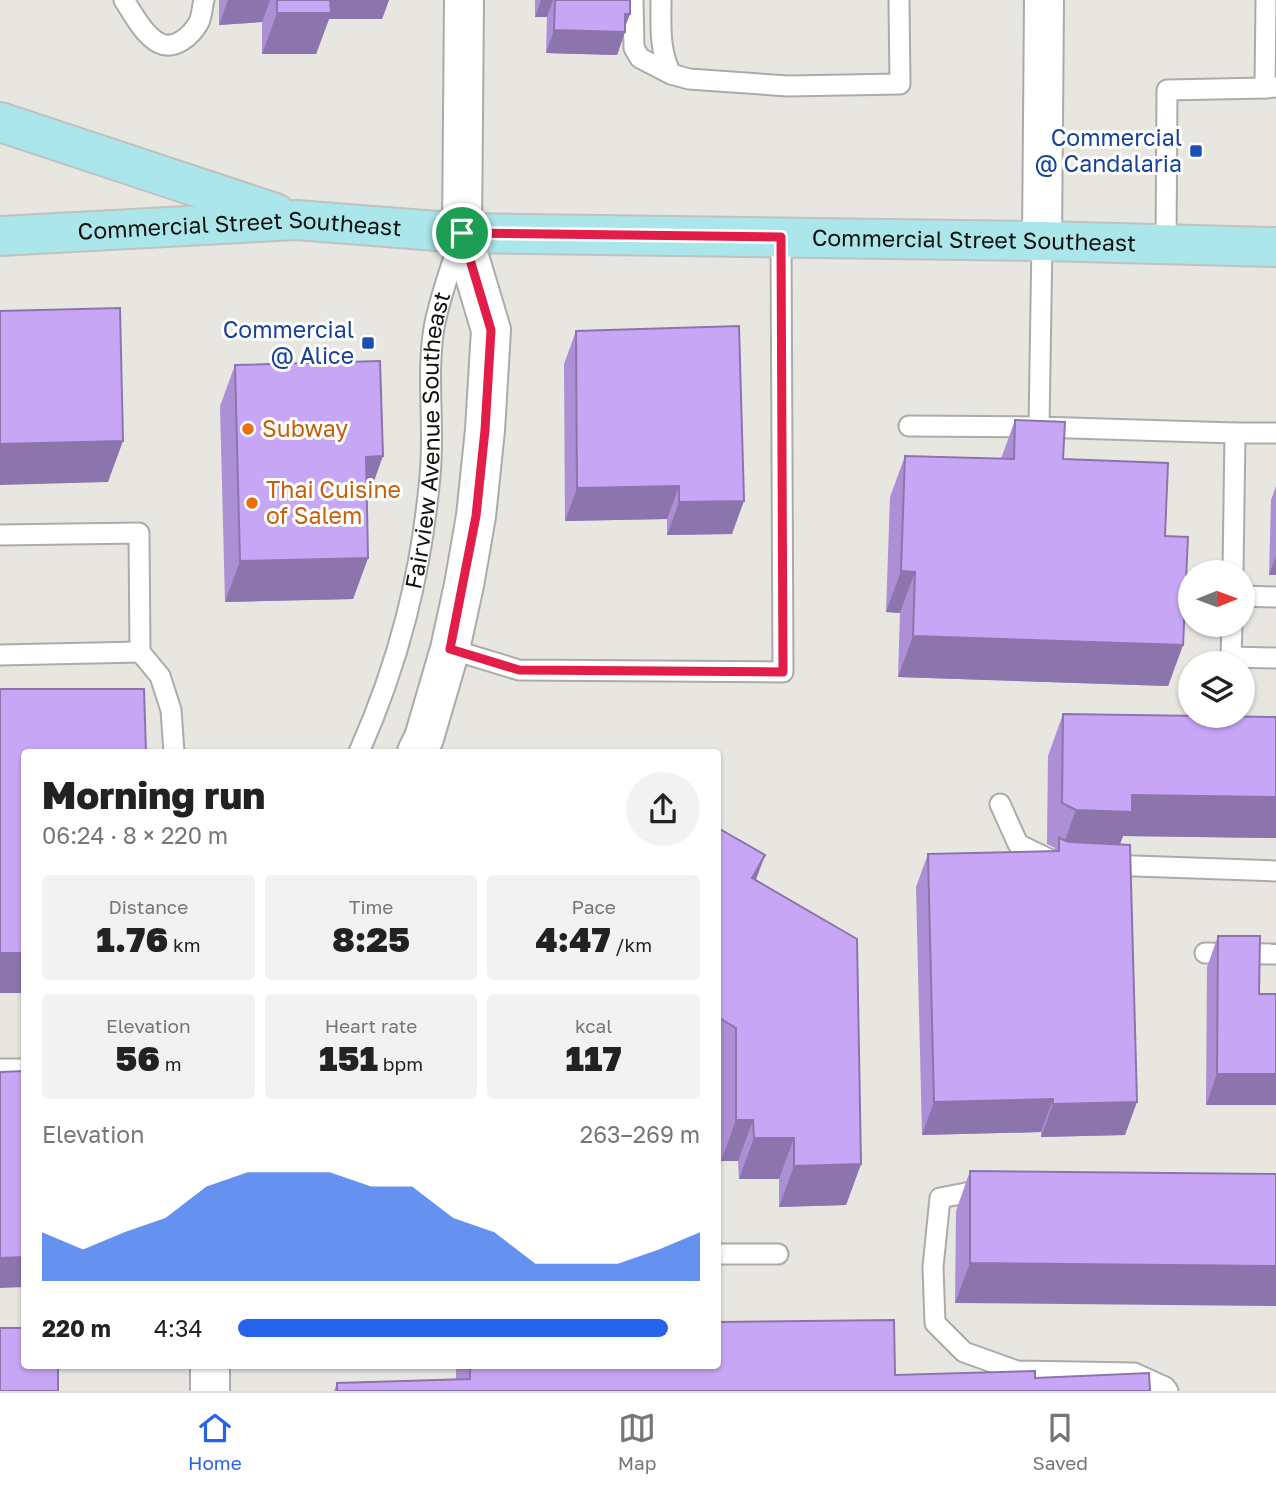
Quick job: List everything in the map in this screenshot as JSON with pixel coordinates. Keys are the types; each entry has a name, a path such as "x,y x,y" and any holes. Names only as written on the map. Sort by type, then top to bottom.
{"main road":[{"path":"462,233 464,0"},
{"path":"1042,242 1044,0"},
{"path":"0,122 297,220"},
{"name":"Commercial Street Southeast","path":"0,236 297,220 462,233 1276,247"},
{"name":"Fairview Avenue Southeast","path":"418,749 450,649 476,516 485,430 491,330 462,233"},
{"path":"210,1369 210,1391"}],"lane":[{"path":"124,0 152,37 161,44 175,45 188,36 200,21 204,0"},
{"path":"632,0 634,48 640,58 671,74 689,79 788,86 900,83 900,0"},
{"path":"661,0 663,58 671,74"},
{"path":"1166,245 1167,90 1271,88 1266,0"},
{"name":"Fairview Avenue Southeast","path":"360,749 382,700 397,654 418,564 431,472 430,388 434,327 462,233"},
{"path":"450,649 519,670 783,672 781,237"},
{"path":"1039,427 1042,242"},
{"path":"909,426 1276,433"},
{"path":"1233,560 1235,433"},
{"path":"0,535 139,533 140,653 160,676 171,710 174,749"},
{"path":"1255,596 1276,597"},
{"path":"1232,637 1231,657 1276,658"},
{"path":"0,655 140,653"},
{"path":"1000,804 1018,844 1058,863 1276,871"},
{"path":"1205,953 1276,954"},
{"path":"0,1069 21,1069"},
{"path":"1004,1189 990,1188 940,1198 933,1267 935,1323 964,1352 1017,1371 1134,1373 1165,1387 1168,1391"},
{"path":"721,1254 778,1254"}],"building":[{"path":"277,0 330,0 331,13 277,13"},
{"path":"555,0 630,0 630,14 625,14 625,32 554,30"},
{"path":"120,308 123,441 0,444 0,311"},
{"path":"739,326 744,501 679,502 679,486 577,488 576,331"},
{"path":"380,361 383,456 366,457 368,558 240,561 235,365"},
{"path":"1015,420 1065,422 1063,459 1168,463 1165,536 1188,537 1187,560 1178,560 1178,637 1183,637 1183,645 913,636 915,572 901,571 905,456 1014,459"},
{"path":"0,689 144,689 146,749 21,749 21,953 0,953"},
{"path":"1063,714 1178,716 1178,728 1255,728 1255,717 1276,717 1276,797 1132,795 1132,812 1076,810 1062,803"},
{"path":"721,830 765,855 752,878 857,939 861,1164 794,1166 794,1138 754,1138 753,1120 736,1120 736,1028 721,1019"},
{"path":"1059,838 1069,842 1130,845 1137,1102 1053,1104 1053,1099 934,1102 928,854 1059,851"},
{"path":"1218,936 1260,936 1259,994 1276,994 1276,1074 1217,1074"},
{"path":"21,1071 21,1257 0,1258 0,1072"},
{"path":"970,1171 1276,1174 1276,1266 970,1263"},
{"path":"894,1320 895,1375 1035,1371 1035,1378 1149,1373 1150,1391 337,1391 337,1383 470,1379 470,1369 721,1369 721,1322"},
{"path":"0,1328 21,1328 21,1369 58,1369 58,1391 0,1391"}],"place":[{"name":"Commercial @ Candalaria","path":"1196,151"},
{"name":"Commercial @ Alice","path":"368,343"},
{"name":"Subway","path":"248,429"},
{"name":"Thai Cuisine of Salem","path":"252,503"}],"route":[{"path":"462,233 781,237 783,672 519,670 450,649 476,516 491,330 462,233"}]}
